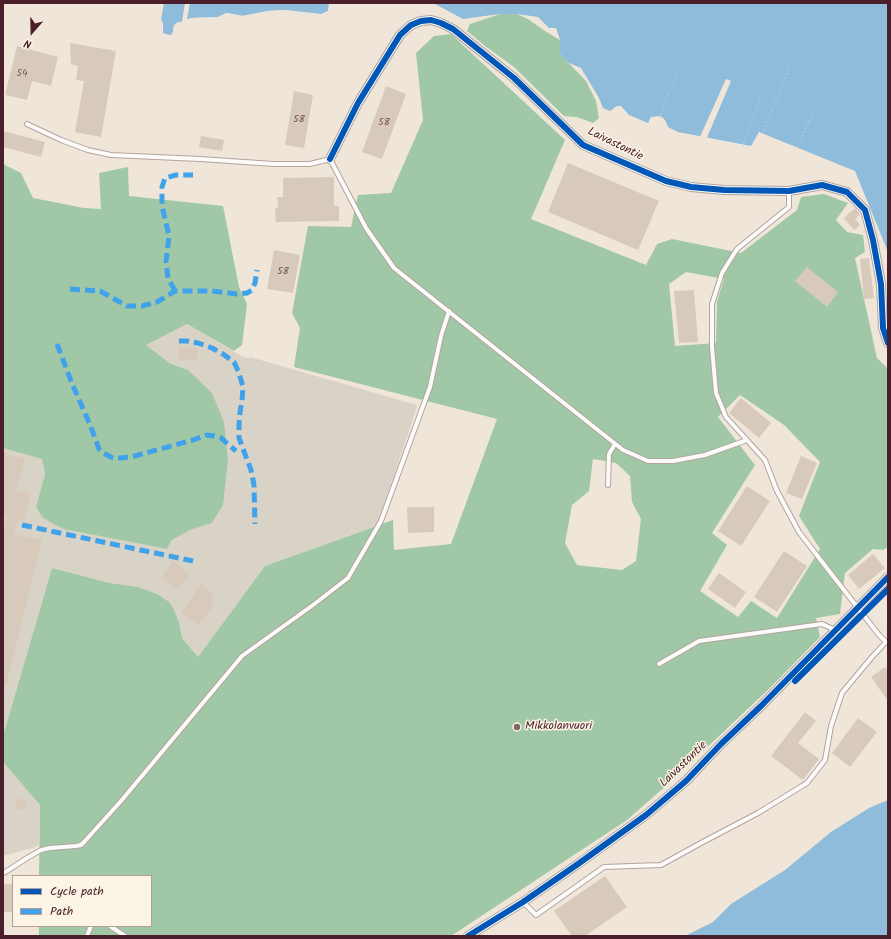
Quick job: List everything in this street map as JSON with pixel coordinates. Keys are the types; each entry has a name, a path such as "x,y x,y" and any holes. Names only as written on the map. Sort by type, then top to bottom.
{"street":[{"name":"Laivastontie","path":"330,159 358,103 400,34 411,25 421,21 431,20 441,23 453,29 514,78 584,145 666,181 691,187 724,190 789,190 822,185 847,192 865,210 873,240 881,284 883,328 888,342"},
{"name":"Laivastontie","path":"468,936 523,902 578,864 646,815 686,781 888,577"}],"lane":[{"path":"27,124 61,140 88,150 112,155 200,158 274,164 310,164 330,159 366,228 394,268 623,450 648,461 672,461 705,455 747,440"},
{"path":"523,902 536,916 604,867 661,865 758,813 807,783 825,760 831,726 842,692 886,642 799,532 777,491 765,460 726,417 716,393 712,347 712,304 722,273 736,249 789,207 789,190"},
{"path":"3,873 41,850 76,846 85,841 121,801 242,656 314,605 348,578 384,515 430,387 441,336 449,311"},
{"path":"608,485 608,454 615,444"},
{"path":"659,664 699,641 822,624 835,630"},
{"path":"87,936 92,927"},
{"path":"112,927 125,936"}],"path":[{"path":"764,130 789,69"},
{"path":"658,122 677,72"},
{"path":"742,147 760,100"},
{"path":"798,147 814,109"}],"shaded area":[{"path":"187,324 243,357 250,357 417,405 379,521 375,526 265,566 198,657 182,638 179,622 166,600 159,595 138,587 110,583 52,568 3,736 3,448 42,458 45,474 36,507 44,518 63,529 167,549 172,540 190,530 212,523 223,505 188,370 171,364 146,345"},
{"path":"3,762 40,805 39,845 3,856"}],"green space":[{"path":"500,14 517,14 528,19 560,40 560,54 586,81 596,101 599,118 593,123 577,117 564,116 514,67 467,31 470,24"},
{"path":"451,34 565,140 531,219 646,265 657,244 672,239 741,253 797,210 801,197 824,194 848,203 836,220 847,232 863,235 865,252 855,258 877,358 888,369 888,547 883,550 873,549 845,573 840,614 816,618 820,637 771,687 667,785 627,820 451,936 39,936 39,927 152,927 152,875 39,875 40,805 3,762 3,736 52,568 110,583 138,587 159,595 169,602 173,608 179,622 182,638 198,657 265,566 393,520 394,550 451,544 497,419 294,367 300,328 292,313 308,226 351,227 358,195 391,193 423,120 416,53 434,36","holes":["686,272 724,279 717,301 716,343 675,346 669,284","740,395 784,425 820,462 799,516 820,549 777,618 751,601 738,617 700,591 727,545 712,533 755,465 718,417","593,459 616,463 630,476 632,502 641,519 636,561 622,570 577,565 565,543 572,505 589,491"]},
{"path":"3,164 21,173 33,198 84,208 101,209 99,173 128,167 129,196 223,206 239,287 247,304 242,345 234,351 187,324 146,345 171,364 188,370 212,393 224,422 228,460 223,505 212,523 190,530 172,540 167,549 63,529 43,518 36,507 45,474 42,459 3,448"}],"water":[{"path":"164,3 329,3 328,11 321,14 286,10 268,11 242,16 227,13 218,17 192,18 174,25 171,35 163,33 163,23 161,19"},
{"path":"433,3 888,3 888,252 855,171 759,132 751,146 678,132 668,127 665,120 659,116 651,117 648,123 629,115 621,106 617,106 610,111 603,108 599,98 581,68 569,63 560,54 560,40 556,28 549,28 538,17 517,14 500,14 463,19"},
{"path":"888,800 888,936 685,936 713,922 731,904 785,870 831,832 869,808"}],"pier":[{"path":"185,3 190,3 187,19 218,17 226,13 243,16 268,11 286,10 305,13 305,15 285,12 268,13 243,18 227,15 218,19 189,21 184,24 178,24 175,32 173,32 174,25 178,22 182,22"},
{"path":"726,79 731,81 706,140 699,139"}],"building":[{"path":"70,43 116,51 101,137 75,132 84,81 76,80 78,66 71,64"},
{"path":"17,46 58,57 51,86 32,81 27,100 5,95"},
{"path":"386,86 406,94 382,159 362,152"},
{"path":"294,91 313,95 304,148 285,145"},
{"path":"3,131 45,142 41,157 3,147"},
{"path":"201,136 224,140 222,151 199,147"},
{"path":"568,163 659,201 638,250 548,212"},
{"path":"334,177 334,206 339,206 339,221 276,222 275,208 278,208 277,197 283,197 283,178"},
{"path":"855,208 860,214 855,219 860,225 854,230 844,218"},
{"path":"274,250 300,255 293,293 267,289"},
{"path":"869,258 874,298 864,299 860,259"},
{"path":"807,267 838,292 827,307 795,281"},
{"path":"694,290 698,342 679,343 674,291"},
{"path":"178,347 197,348 197,361 178,360"},
{"path":"741,398 771,423 759,438 729,413"},
{"path":"3,453 25,459 16,490 31,494 24,521 18,519 14,534 42,540 6,686 3,686 3,533 7,516 3,514"},
{"path":"801,456 817,463 802,499 786,493"},
{"path":"747,486 770,501 741,546 718,531"},
{"path":"407,507 434,507 434,532 408,533"},
{"path":"784,551 807,566 777,612 754,597"},
{"path":"873,554 885,568 859,589 848,575"},
{"path":"173,561 190,574 178,590 161,578"},
{"path":"719,573 746,592 735,608 708,589"},
{"path":"201,584 214,594 210,601 214,604 199,625 181,613"},
{"path":"885,667 888,671 888,701 871,677"},
{"path":"805,712 816,721 798,743 819,759 803,780 771,756"},
{"path":"858,718 877,732 850,767 832,753"},
{"path":"19,799 23,799 25,800 25,808 19,809 16,806 16,802"},
{"path":"605,876 627,907 585,936 572,936 554,911"},
{"path":"3,884 12,884 12,912 3,912"}],"marked path":[{"path":"175,291 168,278 166,262 169,236 162,206 162,187 165,178 176,175 193,175"},
{"path":"70,289 100,291 127,306 142,306 157,302 175,291 212,291 237,294 247,293 252,290 255,283 257,270"},
{"path":"179,341 198,343 212,348 234,362 239,373 243,387 239,438 251,470 254,485 255,524"},
{"path":"57,344 99,449 103,453 113,458 131,457 207,435 221,438 236,451"},
{"path":"22,525 193,561"}],"cycle path":[{"path":"330,159 358,103 400,35 411,25 421,21 431,20 441,23 453,29 514,78 583,145 666,181 691,187 724,190 789,191 822,185 847,192 865,210 873,240 881,284 883,328 888,343"},
{"path":"468,936 523,902 578,864 646,815 686,781 888,577"},
{"path":"795,681 888,589"}],"place":[{"name":"Mikkolanvuori","path":"517,727"}]}
